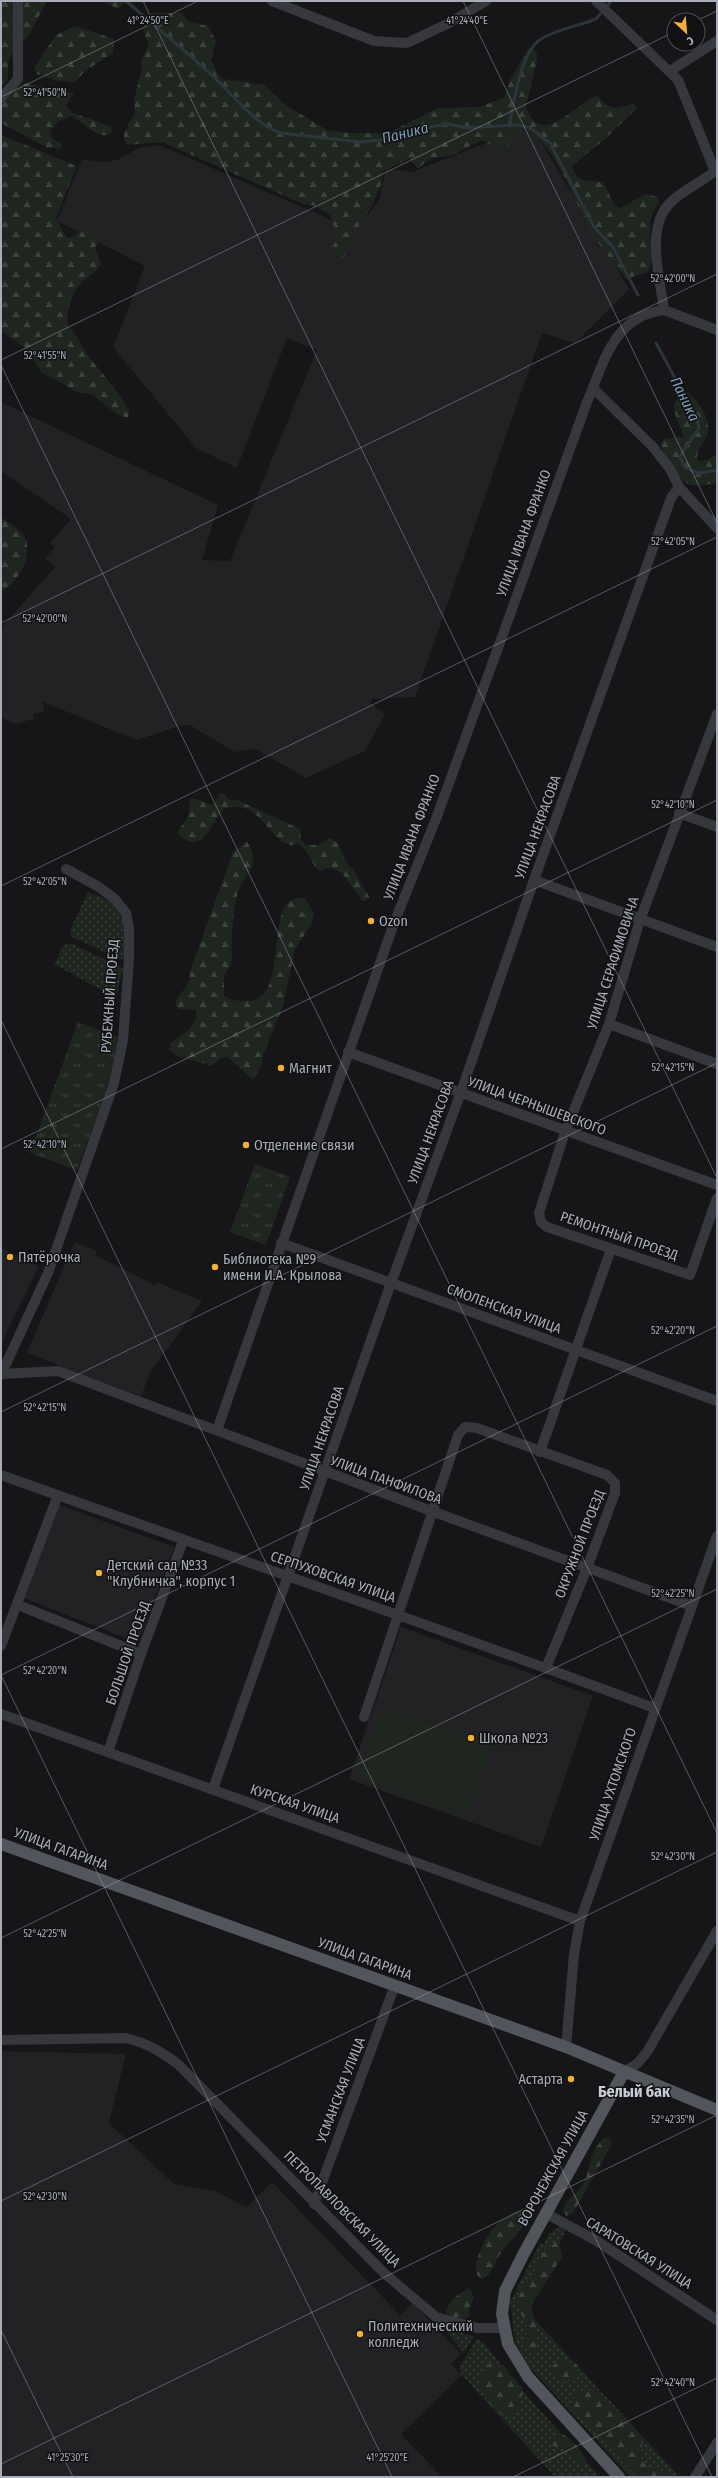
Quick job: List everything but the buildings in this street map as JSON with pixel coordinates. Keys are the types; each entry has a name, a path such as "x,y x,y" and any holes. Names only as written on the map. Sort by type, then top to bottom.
{"main road":[{"name":"УЛИЦА ГАГАРИНА","path":"1,1844 566,2048 717,2110"},
{"name":"ВОРОНЕЖСКАЯ УЛИЦА","path":"503,2328 502,2302 505,2291 545,2213 624,2072"},
{"path":"503,2328 512,2351 528,2377 619,2477"}],"street":[{"path":"1,98 18,79 18,1"},
{"path":"272,1 374,41 407,43 449,23 486,1"},
{"path":"596,1 678,80 716,171 671,202 661,217 657,233 657,254 664,310 717,330"},
{"path":"670,71 717,41"},
{"name":"УЛИЦА ИВАНА ФРАНКО","path":"217,1430 281,1243 394,923 436,820 472,714 593,388 615,337 628,325 656,311 664,310"},
{"path":"593,388 653,447 670,469 679,487 717,528"},
{"name":"УЛИЦА НЕКРАСОВА","path":"213,1790 243,1699 289,1576 391,1283 461,1092 534,880 671,498 679,487"},
{"name":"УЛИЦА СЕРАФИМОВИЧА","path":"541,1222 539,1214 565,1132 609,1024 640,920 717,714"},
{"path":"679,813 717,827"},
{"name":"РУБЕЖНЫЙ ПРОЕЗД","path":"1,1374 48,1273 114,1083 123,1040 129,959 129,928 126,913 115,899 66,869"},
{"path":"534,880 717,947"},
{"path":"609,1024 717,1064"},
{"name":"УЛИЦА ЧЕРНЫШЕВСКОГО","path":"348,1052 461,1092 565,1132 717,1185"},
{"name":"РЕМОНТНЫЙ ПРОЕЗД","path":"541,1222 547,1226 611,1249 690,1275 717,1198"},
{"name":"СМОЛЕНСКАЯ УЛИЦА","path":"281,1243 717,1401"},
{"path":"540,1452 611,1249"},
{"name":"УЛИЦА ПАНФИЛОВА","path":"1,1374 58,1371 217,1430 324,1472 692,1606"},
{"name":"ОКРУЖНОЙ ПРОЕЗД","path":"364,1717 397,1614 434,1512 458,1435 465,1427 477,1428 607,1475 615,1483 614,1493 587,1568 546,1668"},
{"name":"СЕРПУХОВСКАЯ УЛИЦА","path":"1,1474 183,1541 397,1614 654,1708"},
{"path":"1,1646 18,1605 58,1495"},
{"name":"УЛИЦА УХТОМСКОГО","path":"566,2048 574,1954 580,1921 654,1708 717,1536"},
{"name":"БОЛЬШОЙ ПРОЕЗД","path":"108,1752 141,1654 183,1541"},
{"path":"18,1605 141,1654"},
{"name":"КУРСКАЯ УЛИЦА","path":"1,1714 580,1921"},
{"name":"ВОРОНЕЖСКАЯ УЛИЦА","path":"624,2072 637,2064 647,2052 717,1931"},
{"name":"УСМАНСКАЯ УЛИЦА","path":"314,2204 395,1986"},
{"name":"ПЕТРОПАВЛОВСКАЯ УЛИЦА","path":"1,2040 126,2038 153,2046 179,2065 314,2204 384,2273 436,2317 477,2328 503,2328"},
{"name":"САРАТОВСКАЯ УЛИЦА","path":"545,2213 597,2241 717,2320"},
{"path":"695,2477 717,2443"}],"shaded area":[{"path":"529,122 629,289 575,343 542,333 415,697 372,699 370,703 385,714 365,751 306,778 256,749 234,752 190,725 182,725 137,740 43,702 44,712 33,714 34,719 13,724 1,717 1,628 55,567 45,558 55,547 50,543 71,519 1,471 1,402 218,505 202,560 230,561 317,350 287,338 237,468 196,448 113,347 145,266 57,221 82,159 101,162 118,160 140,147 159,145 323,216 342,229 366,217 379,200 386,169 412,172 484,144"},
{"path":"75,1242 97,1251 95,1255 155,1285 157,1282 202,1301 151,1371 141,1396 79,1374 27,1352"},
{"path":"1,1248 39,1266 1,1344"},
{"name":"Детский сад №33 \"Клубничка\", корпус 1","path":"59,1505 174,1547 138,1643 24,1598"},
{"name":"Школа №23","path":"401,1627 593,1696 541,1847 349,1779"},
{"path":"1,2051 126,2054 109,2123 174,2184 216,2191 246,2207 272,2182 400,2315 413,2303 461,2354 451,2364 462,2375 401,2434 442,2477 1,2477"}],"green space":[{"path":"1,1 47,1 30,33 10,57 8,64 8,78 1,87"},
{"path":"103,1 127,1 118,9"},
{"path":"150,13 181,13 189,22 208,26 216,41 211,59 218,75 224,79 264,85 287,106 327,130 351,133 388,133 438,108 479,107 504,98 510,80 529,48 534,49 537,54 537,60 526,106 532,118 539,124 548,125 557,122 585,102 598,96 606,105 610,107 618,108 634,103 637,108 606,138 572,166 574,172 580,178 588,181 603,182 615,206 621,208 645,194 658,197 659,203 651,218 651,264 648,272 626,279 594,236 554,158 535,135 524,129 512,140 506,151 501,152 482,140 450,156 432,158 418,168 409,159 383,171 382,182 372,206 352,236 343,259 338,258 332,250 338,237 330,215 316,206 303,204 162,142 128,145 124,140 124,133 135,112 134,100 142,68 141,62 149,45 144,33 144,21"},
{"path":"75,26 114,39 113,53 85,71 75,82 58,81 37,74 34,68 56,35"},
{"path":"25,83 74,93 66,106 73,113 110,126 113,131 108,135 103,135 92,130 71,116 59,121 50,131 52,138 62,144 61,149 46,147 1,123 1,103 13,89"},
{"path":"1,135 77,166 56,218 66,237 69,238 82,230 95,234 99,239 95,248 101,264 79,285 73,296 70,302 67,320 68,326 76,335 87,354 123,400 129,412 128,418 117,414 91,394 77,392 41,372 24,347 1,331"},
{"path":"687,392 695,399 702,409 708,427 707,436 699,449 697,457 698,461 704,461 717,455 717,483 692,485 686,483 671,468 662,449 661,443 665,439 683,437 674,407 680,397"},
{"path":"1,517 18,529 23,535 27,545 27,553 26,561 18,576 13,583 1,591"},
{"path":"220,793 226,795 229,800 237,800 300,829 301,840 306,845 318,845 330,838 338,843 346,862 354,871 370,898 364,901 345,878 335,869 328,868 320,871 302,847 298,844 291,845 285,843 278,838 254,813 247,809 239,807 225,808 206,836 200,840 194,842 186,840 177,833 188,817 190,799 196,799 214,804"},
{"path":"247,842 252,850 253,864 237,896 234,911 232,958 231,965 224,976 224,996 238,1001 244,1001 257,999 266,990 272,977 282,913 291,900 305,898 314,913 311,925 295,949 283,1006 263,1055 262,1065 253,1080 228,1057 221,1058 211,1066 178,1056 169,1050 170,1043 189,1030 197,1017 196,1010 178,1009 175,1004 187,986 190,971 233,852"},
{"path":"88,892 110,902 116,906 119,911 122,917 124,932 124,961 72,937 70,931"},
{"path":"70,943 123,968 116,998 54,964 64,945"},
{"path":"78,1022 118,1037 107,1088 77,1170 30,1153"},
{"path":"255,1164 290,1177 266,1245 230,1232"},
{"path":"383,1707 493,1746 467,1817 358,1777"},
{"path":"605,2137 610,2139 612,2144 573,2213 566,2216 563,2211 565,2204 581,2187 587,2175 592,2156 599,2143"},
{"path":"515,2211 526,2213 527,2219 518,2233 500,2254 491,2272 482,2279 477,2275 476,2268 477,2260 484,2243 488,2235 499,2222"},
{"path":"559,2226 565,2229 565,2233 526,2310 680,2477 630,2477 527,2364 515,2341 510,2302 540,2243 544,2244 548,2235"},
{"path":"555,2242 560,2246 562,2257 531,2305 537,2333 537,2344 535,2351 529,2354 525,2346 526,2326 518,2305 518,2301 522,2290 541,2256 550,2245"},
{"path":"470,2288 474,2298 469,2310 469,2317 462,2320 448,2317 446,2312 452,2300"},
{"path":"442,2327 474,2336 464,2353"},
{"path":"477,2338 484,2343 519,2387 600,2477 555,2477 462,2375 459,2368"},
{"path":"560,2360 571,2360 577,2365 579,2372 576,2381 568,2383 551,2373 550,2368"},
{"path":"493,2362 504,2365 511,2376 523,2388 519,2410 512,2414 506,2415 494,2409 485,2397 482,2390 480,2382 484,2366"},
{"path":"598,2389 609,2406 639,2435 642,2443 642,2460 646,2466 669,2472 674,2477 637,2477 620,2460 615,2449 592,2429 587,2421 574,2416 569,2408 575,2394 584,2390"},
{"path":"562,2434 572,2441 581,2452 586,2459 583,2463 565,2450 546,2443 551,2438"}],"waterway":[{"name":"Паника","path":"126,1 203,67 253,116 271,129 281,133 360,142 380,140 406,131 448,124 467,128 516,125 529,127 550,143 594,227 613,247 638,295"},
{"path":"608,5 611,1"},
{"path":"509,126 523,66 534,46 541,39 547,36 596,19 600,14"},
{"name":"Паника","path":"656,343 697,419 699,428 680,457 685,468 700,473 717,470"}],"place":[{"name":"Ozon","path":"371,921"},
{"name":"Магнит","path":"281,1068"},
{"name":"Отделение связи","path":"246,1145"},
{"name":"Пятёрочка","path":"10,1257"},
{"name":"Библиотека №9 имени И.А. Крылова","path":"215,1267"},
{"name":"Детский сад №33 \"Клубничка\", корпус 1","path":"99,1573"},
{"name":"Школа №23","path":"471,1738"},
{"name":"Астарта","path":"571,2079"},
{"name":"Политехнический колледж","path":"360,2334"}],"district":[{"name":"Белый бак","path":"634,2091"}]}
